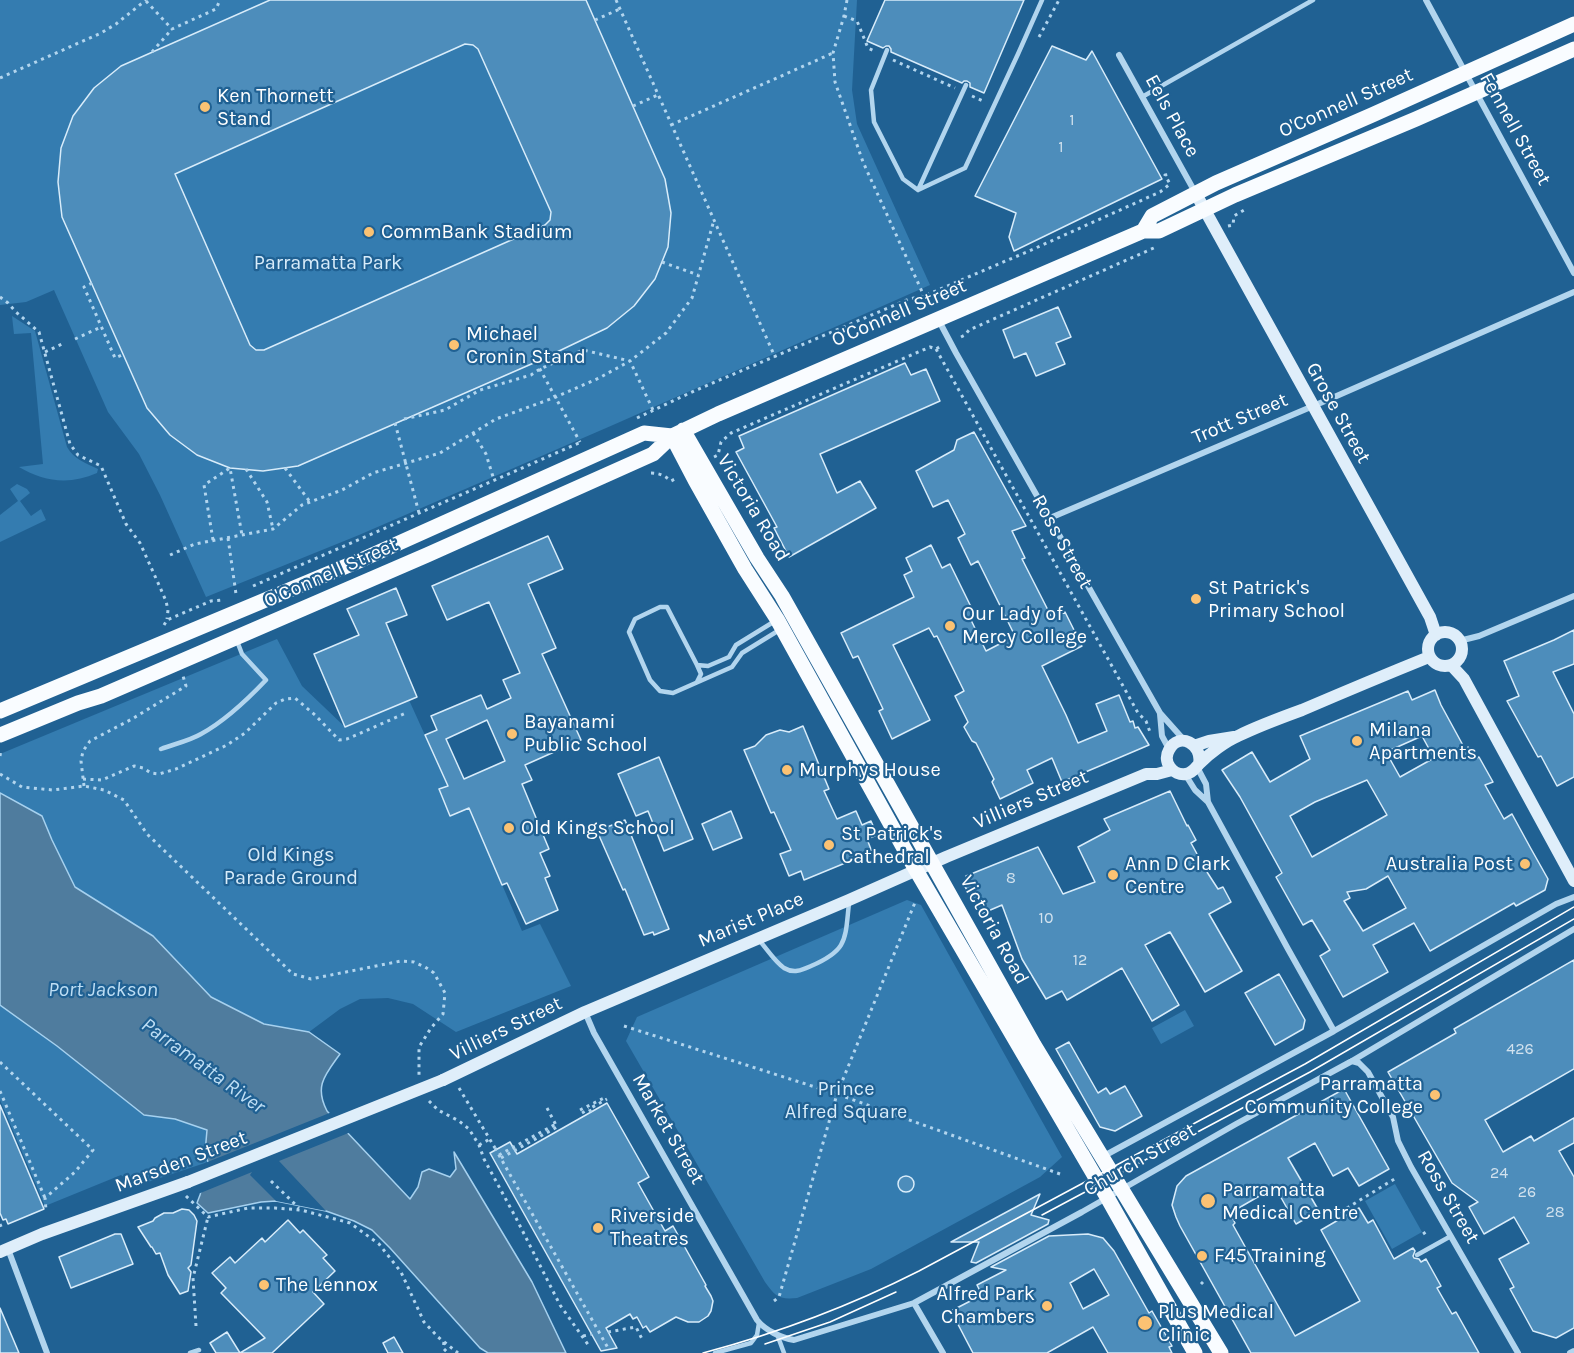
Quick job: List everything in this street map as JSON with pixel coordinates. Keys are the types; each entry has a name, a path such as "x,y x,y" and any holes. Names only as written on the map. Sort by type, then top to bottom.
{"main road":[{"name":"O'Connell Street","path":"1143,231 1152,216 1196,194 1574,24"},
{"name":"O'Connell Street","path":"0,742 78,703 100,696 236,638 653,454 678,433 1143,231 1159,231 1235,195 1574,49"},
{"name":"O'Connell Street","path":"0,711 361,560 644,433 678,433"},
{"name":"Victoria Road","path":"678,433 695,480 780,623 916,870 1114,1194 1221,1353"},
{"name":"Victoria Road","path":"678,433 782,596 1034,1045 1102,1157 1114,1194 1194,1353"}],"street":[{"name":"Fennell Street","path":"1426,0 1574,273"},
{"name":"Eels Place","path":"1119,55 1196,194"},
{"name":"Grose Street","path":"1196,194 1430,617 1436,635"},
{"name":"Trott Street","path":"1050,518 1574,292"},
{"name":"Ross Street","path":"938,319 1160,713"},
{"path":"1459,641 1479,636 1574,596"},
{"path":"1447,633 1459,641 1461,651 1457,661 1444,666 1438,665 1430,657 1428,645 1436,635 1447,633"},
{"path":"1236,737 1194,771 1185,774 1178,773 1172,770 1167,762 1168,753 1173,744 1236,737 1430,657"},
{"path":"1450,665 1464,679 1574,881"},
{"path":"1160,713 1199,754 1198,766 1206,784 1208,802"},
{"path":"1160,713 1162,736 1168,753"},
{"path":"1168,753 1150,767 1146,774 1172,770"},
{"name":"Villiers Street","path":"932,863 1146,774"},
{"path":"1185,774 1195,790 1208,802 1334,1031"},
{"name":"Marist Place","path":"585,1012 932,863"},
{"name":"Church Street","path":"1102,1157 1334,1031 1556,904 1574,897"},
{"name":"Church Street","path":"759,1323 787,1339 794,1340 914,1303 1352,1061 1574,929"},
{"name":"Villiers Street","path":"443,1080 585,1012"},
{"name":"Market Street","path":"585,1012 594,1033 759,1323"},
{"name":"Ross Street","path":"1352,1061 1359,1063 1368,1072 1393,1117 1398,1141 1411,1167 1518,1353"},
{"name":"Marsden Street","path":"4,1250 42,1234 188,1182 443,1080"},
{"path":"4,1250 47,1353"},
{"path":"914,1303 943,1353"}],"lane":[{"path":"918,190 965,168 1042,0"},
{"path":"1142,97 1313,0"},
{"path":"886,53 871,90 874,122 903,179 918,190"},
{"path":"918,190 966,85"},
{"path":"697,682 701,674 667,608 660,607 635,619 629,632 650,680 660,691 673,693 732,666 742,653 780,623"},
{"path":"697,665 708,666 729,657 736,645 780,623"},
{"path":"161,749 201,735 226,717 266,680 242,654 236,638"},
{"path":"758,939 784,968 790,971 797,971 830,958 841,947 847,923 849,900"},
{"path":"1417,1255 1451,1236"},
{"path":"715,1353 751,1343 757,1335 759,1323"},
{"path":"777,1334 784,1353"},
{"path":"190,1353 199,1350"}],"path":[{"path":"0,78 101,33 117,24 146,0 171,29"},
{"path":"152,52 171,29 216,9 220,0"},
{"path":"616,0 774,357"},
{"path":"847,0 833,53 835,82 863,162 924,296"},
{"path":"595,20 620,9"},
{"path":"844,16 856,21 867,48 886,53 983,101 989,91"},
{"path":"671,124 833,53"},
{"path":"633,106 658,95"},
{"path":"637,418 909,299 924,296 1029,251 1160,192 1170,184 1165,174 1171,174"},
{"path":"170,555 195,544 273,529 302,505 342,490 373,472 440,453 496,419 556,397 630,361 666,333 692,298 714,220"},
{"path":"662,262 698,275"},
{"path":"92,283 84,287 101,327 115,358 124,354"},
{"path":"0,297 35,328 41,337 70,444 78,455 101,466 126,524 140,543 162,593 168,610 167,620"},
{"path":"75,339 101,327"},
{"path":"45,352 62,344"},
{"name":"Ross Street","path":"936,349 1138,712 1146,721 1150,732"},
{"path":"404,419 445,410 480,390 531,375 583,350 630,361"},
{"path":"630,361 653,410"},
{"path":"247,589 580,442 536,362"},
{"path":"395,423 419,513"},
{"path":"473,433 486,454 494,480"},
{"path":"213,540 204,485 230,468 242,535"},
{"path":"285,468 309,502"},
{"path":"246,469 267,502 273,529"},
{"path":"173,617 211,601 220,601 236,594 228,538"},
{"path":"84,786 82,751 90,741 186,686 183,676"},
{"path":"83,779 102,780 134,766 159,774 176,769 227,745 245,733 276,703 285,699 295,698 339,740 347,739 406,713"},
{"path":"0,742 0,756"},
{"path":"0,774 22,787 53,790 84,786 104,790 124,800 147,834 293,974 311,979 401,961 425,966 434,973 445,993 445,1006 443,1014 430,1028 419,1047 419,1078"},
{"path":"774,1301 779,1297 837,1094 916,898"},
{"path":"624,1026 837,1094 1060,1174"},
{"path":"0,1062 93,1150 75,1172 45,1198"},
{"path":"459,1088 490,1138 608,1348"},
{"path":"0,1091 45,1198 46,1210"},
{"path":"607,1098 590,1111 581,1112 607,1098"},
{"path":"429,1101 438,1110 469,1129 561,1305 589,1346"},
{"path":"500,1157 557,1127 547,1108"},
{"path":"478,1145 490,1138"},
{"path":"1334,1216 1396,1178"},
{"path":"271,1180 300,1210"},
{"path":"185,1195 208,1217"},
{"path":"208,1217 249,1208 275,1208 300,1210 350,1223 379,1244 401,1272 424,1322 458,1353"},
{"path":"196,1326 193,1278 208,1217"},
{"path":"0,1224 2,1229"},
{"path":"608,1332 636,1327 642,1339"},
{"path":"583,1336 592,1334"},
{"path":"444,1342 443,1348 448,1353"}],"green space":[{"name":"Parramatta Park","path":"0,0 857,0 852,90 857,124 930,285 359,535 206,597 139,454 108,412 54,290 26,302 0,305"},
{"path":"12,316 35,331 67,447 76,458 98,469 97,473 77,479 57,480 38,476 19,467 43,464 31,333 14,334"},
{"path":"17,484 30,493 20,501 31,516 41,509 46,520 0,542 0,515 18,501 10,489"},
{"name":"Old Kings Parade Ground","path":"277,639 302,686 345,727 409,700 448,786 439,790 450,816 469,808 522,931 540,924 571,986 456,1032 413,1004 388,998 360,999 340,1009 309,1032 264,1024 211,997 153,936 75,887 42,816 0,794 0,754"},
{"name":"Prince Alfred Square","path":"907,900 921,905 1062,1157 1040,1177 871,1269 797,1298 782,1298 775,1294 765,1282 626,1041 637,1017"},
{"path":"0,1005 57,1046 144,1115 175,1119 207,1130 205,1153 208,1162 136,1186 121,1175 45,1206 0,1100"},
{"path":"1185,1010 1194,1026 1161,1044 1152,1028"},
{"path":"1395,1184 1422,1232 1392,1249 1365,1201"}],"water":[{"name":"Port Jackson","path":"0,793 42,816 75,887 153,936 211,997 264,1024 309,1032 340,1054 326,1075 321,1088 327,1111 410,1199 418,1187 422,1172 429,1169 450,1177 456,1169 454,1152 532,1282 566,1353 488,1353 480,1348 372,1230 354,1221 326,1211 276,1201 208,1213 197,1203 208,1162 205,1153 207,1130 175,1119 144,1115 57,1046 0,1005"}],"pier":[{"path":"332,1112 351,1132 279,1161 326,1211 276,1201 250,1175 252,1172 198,1194 205,1163"}],"building":[{"name":"CommBank Stadium","path":"270,0 586,0 665,179 671,213 668,247 655,279 634,306 607,328 536,362 298,466 263,471 230,468 197,455 170,435 147,408 62,217 58,182 61,148 73,116 94,88 121,66","holes":["465,44 473,45 478,49 551,212 550,220 545,225 264,350 256,350 250,345 175,174"]},
{"path":"885,0 1024,0 984,93 970,87 967,81 962,83 891,52 889,46 883,48 867,41"},
{"path":"1052,46 1086,60 1092,51 1162,179 1014,251 1009,237 1016,213 975,196"},
{"path":"1058,307 1071,337 1056,343 1065,364 1036,376 1026,353 1014,358 1003,330"},
{"path":"905,363 911,375 926,369 940,401 820,454 837,493 860,481 876,508 789,557 774,528 777,527 736,452 744,448 739,436"},
{"path":"974,432 1026,526 1012,531 1025,558 1022,559 1052,618 1065,612 1082,646 1042,666 1078,743 1107,731 1096,704 1119,695 1130,722 1133,721 1135,728 1138,727 1149,745 1062,782 1052,758 1027,770 1033,783 1000,799 992,782 994,779 976,743 972,741 964,727 968,722 955,696 964,691 937,636 934,637 929,628 893,645 930,720 892,739 879,711 883,709 858,656 853,658 841,633 914,597 904,575 912,571 906,558 931,545 942,568 950,564 975,615 970,618 986,651 1015,636 978,561 971,565 958,538 965,534 948,500 933,507 916,471 954,450 957,440"},
{"path":"548,536 563,569 528,584 556,648 542,654 581,740 525,765 532,780 522,784 549,849 540,853 550,876 545,878 558,910 526,924 507,883 502,885 469,808 450,816 439,789 448,786 425,735 437,730 431,716 481,695 487,709 511,698 503,680 520,673 489,602 447,620 432,586","holes":["487,720 505,761 464,779 446,739"]},
{"path":"396,588 407,615 386,623 417,697 345,727 314,654 359,635 347,609"},
{"path":"1574,630 1574,664 1553,672 1574,714 1574,777 1557,786 1507,701 1519,696 1504,661"},
{"path":"1435,690 1465,749 1468,747 1475,759 1479,757 1493,782 1485,785 1504,819 1512,814 1548,879 1545,890 1516,906 1514,903 1430,951 1414,923 1373,945 1388,972 1343,997 1320,956 1330,950 1312,920 1303,925 1276,877 1282,873 1240,797 1222,770 1252,752 1270,782 1310,759 1300,736 1408,691 1412,700","holes":["1422,736 1434,758 1400,777 1386,752","1367,780 1387,815 1312,857 1290,816 1315,802","1388,876 1406,908 1363,931 1344,901 1350,898 1347,892 1366,889"]},
{"path":"803,726 829,789 824,791 837,819 856,811 862,825 871,821 877,835 867,839 872,852 804,880 801,871 789,876 780,854 791,850 774,812 771,813 744,750 755,746 766,735 780,730 789,732"},
{"path":"659,757 693,839 664,851 648,811 636,816 618,774"},
{"path":"1170,791 1196,840 1191,843 1218,889 1223,887 1231,902 1209,914 1242,971 1205,992 1170,932 1145,945 1179,1005 1152,1021 1122,968 1067,1000 1062,991 1046,999 1022,959 1002,905 981,914 964,885 969,882 966,876 1038,847 1063,894 1095,882 1078,847 1110,830 1104,819"},
{"path":"731,811 742,838 713,850 702,824"},
{"path":"625,820 669,929 654,935 653,932 644,935 597,831"},
{"path":"1574,960 1574,1069 1485,1120 1503,1152 1531,1136 1534,1141 1574,1118 1574,1143 1559,1151 1574,1177 1574,1328 1556,1338 1533,1331 1510,1289 1514,1287 1499,1259 1529,1243 1514,1217 1484,1234 1469,1207 1478,1202 1452,1183 1388,1072 1456,1033 1454,1029"},
{"path":"1279,974 1305,1020 1303,1029 1275,1045 1245,993"},
{"path":"1069,1042 1098,1093 1106,1088 1110,1094 1125,1086 1142,1116 1115,1131 1100,1127 1056,1049"},
{"path":"1344,1089 1389,1169 1359,1186 1348,1168 1333,1176 1315,1143 1288,1158 1319,1211 1296,1224 1275,1187 1230,1213 1235,1223 1233,1225 1295,1336 1360,1301 1321,1230 1359,1208 1368,1223 1373,1220 1394,1259 1413,1248 1414,1258 1421,1262 1426,1259 1441,1286 1437,1288 1452,1314 1456,1312 1479,1353 1251,1353 1180,1226 1172,1205 1177,1186 1186,1176"},
{"name":"Riverside Theatres","path":"607,1103 649,1177 638,1183 665,1231 673,1226 713,1301 708,1316 699,1322 688,1322 676,1317 650,1332 646,1326 643,1328 637,1317 633,1319 630,1314 606,1328 617,1348 601,1351 490,1153 510,1142 517,1154"},
{"path":"0,1105 44,1209 8,1224 0,1213"},
{"path":"903,1176 909,1176 914,1184 912,1190 903,1192 898,1187 898,1181"},
{"path":"1040,1194 1031,1215 1049,1220 1048,1224 976,1263 971,1262 979,1242 951,1242"},
{"path":"182,1209 189,1210 197,1221 191,1265 188,1268 191,1272 188,1291 180,1294 168,1275 160,1253 156,1254 138,1227 153,1221 164,1213 173,1213"},
{"name":"The Lennox","path":"288,1220 300,1233 303,1230 327,1255 323,1258 335,1271 313,1292 324,1304 272,1353 240,1353 265,1338 221,1293 226,1288 212,1273 230,1257 235,1263 262,1238 265,1242"},
{"path":"115,1234 121,1234 133,1264 71,1288 59,1257"},
{"path":"1088,1234 1103,1238 1114,1251 1149,1313 1152,1311 1172,1346 1169,1347 1172,1353 1108,1353 1093,1327 1047,1353 973,1353 951,1311 982,1295 977,1285 1006,1270 991,1267 1049,1236","holes":["1094,1269 1109,1295 1083,1309 1070,1283"]},
{"path":"0,1308 19,1353 0,1353"},
{"path":"227,1332 240,1353 216,1353 210,1343"},
{"path":"394,1337 403,1353 388,1353 383,1343"}],"tram line":[{"path":"703,1353 813,1318 919,1271 1305,1064 1574,907"},
{"path":"1042,1215 1310,1072 1574,919"},
{"path":"765,1344 830,1322 896,1292"}],"place":[{"name":"Ken Thornett Stand","path":"205,107"},
{"name":"CommBank Stadium","path":"369,232"},
{"name":"Michael Cronin Stand","path":"454,345"},
{"name":"St Patrick's Primary School","path":"1196,599"},
{"name":"Our Lady of Mercy College","path":"950,626"},
{"name":"Bayanami Public School","path":"512,734"},
{"name":"Milana Apartments","path":"1357,741"},
{"name":"Murphys House","path":"787,770"},
{"name":"Old Kings School","path":"509,828"},
{"name":"St Patrick's Cathedral","path":"829,845"},
{"name":"Australia Post","path":"1525,864"},
{"name":"Ann D Clark Centre","path":"1113,875"},
{"name":"Parramatta Community College","path":"1435,1095"},
{"name":"Parramatta Medical Centre","path":"1208,1201"},
{"name":"Riverside Theatres","path":"598,1228"},
{"name":"F45 Training","path":"1202,1256"},
{"name":"The Lennox","path":"264,1285"},
{"name":"Alfred Park Chambers","path":"1047,1306"},
{"name":"Plus Medical Clinic","path":"1145,1323"}],"water label":[{"name":"Parramatta River","path":"203,1066"}]}
